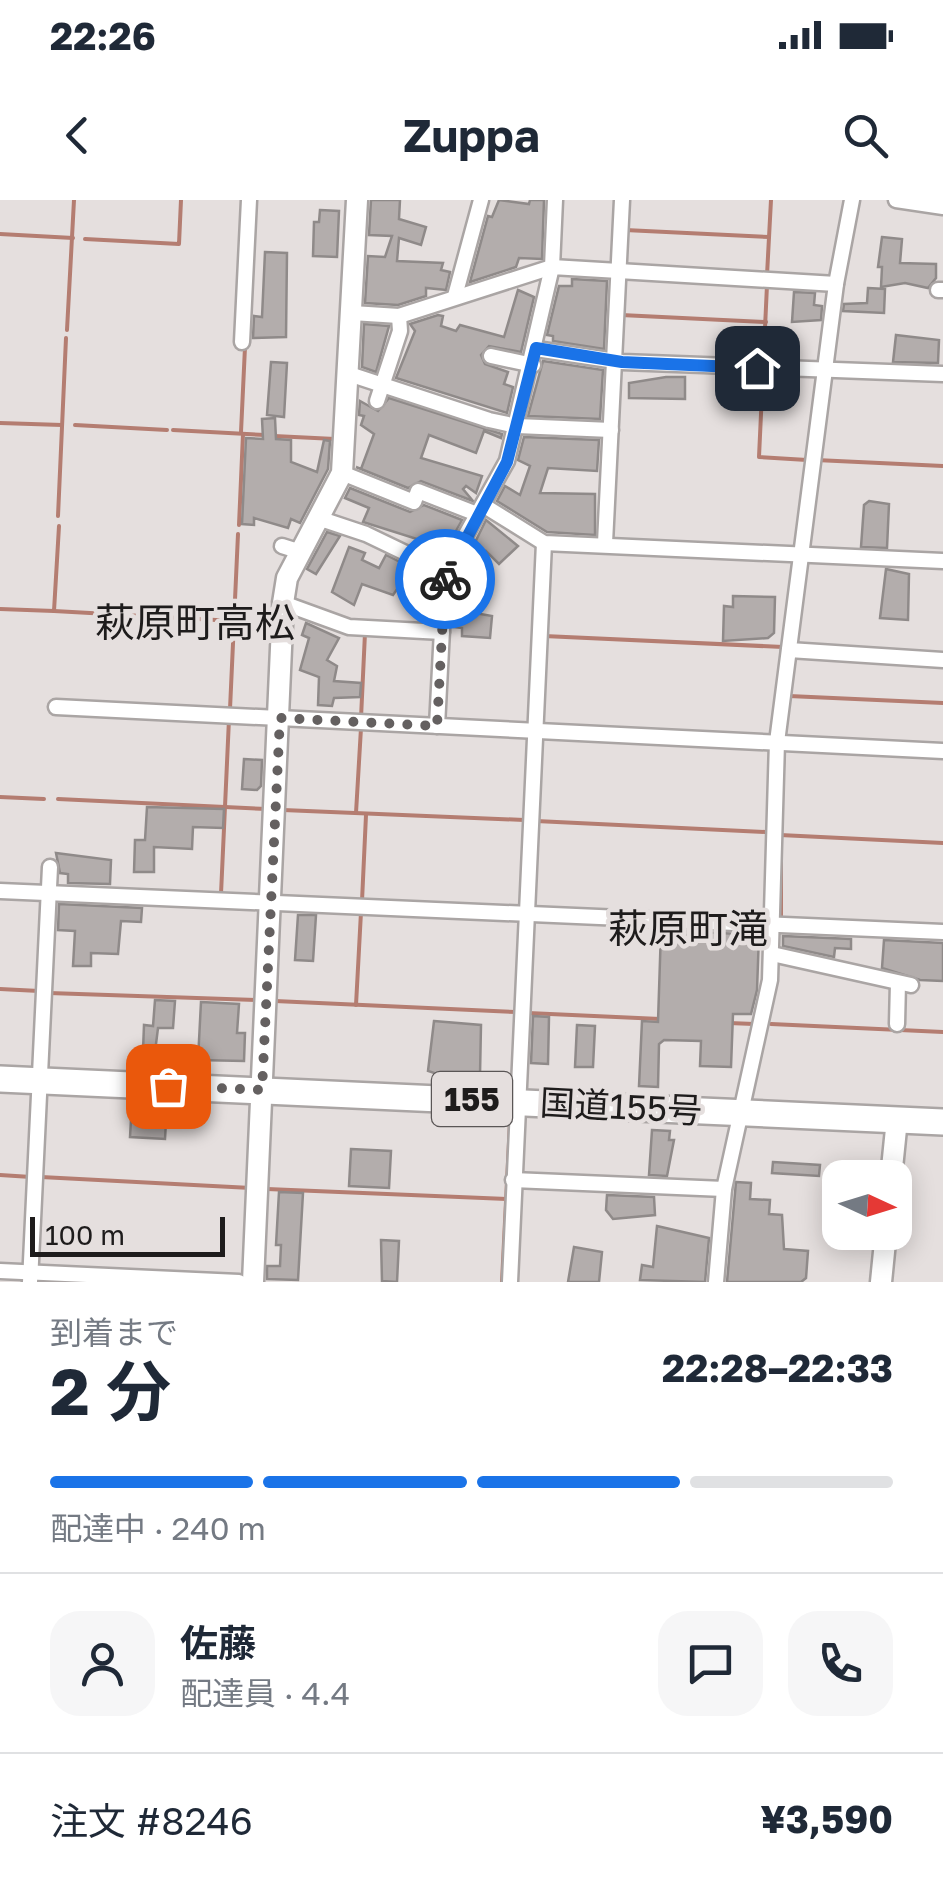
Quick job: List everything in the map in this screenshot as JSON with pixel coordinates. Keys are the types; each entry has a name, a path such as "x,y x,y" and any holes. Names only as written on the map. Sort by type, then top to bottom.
{"highway":[{"name":"国道155号","path":"0,1078 943,1122"}],"street":[{"path":"242,342 249,200"},
{"path":"253,1282 283,603 291,549 320,519 342,473 357,200"},
{"path":"455,296 480,200"},
{"path":"437,726 445,572 507,462 533,365 552,267 555,200"},
{"path":"604,543 622,200"},
{"path":"716,1282 724,1188 755,1061 772,954 777,742 836,284 852,200"},
{"path":"896,200 936,204"},
{"path":"352,313 400,316 552,267 836,284"},
{"path":"377,400 400,331 400,316"},
{"path":"536,348 614,361 943,374"},
{"path":"492,356 533,365"},
{"path":"350,374 517,426 611,430"},
{"path":"342,473 414,502 418,491 480,510 544,544 604,543 943,561"},
{"path":"320,519 366,534 445,572"},
{"path":"510,1282 544,544"},
{"path":"283,603 349,627 442,632"},
{"path":"789,650 943,660"},
{"path":"56,708 943,751"},
{"path":"30,1277 50,867"},
{"path":"0,891 943,932"},
{"path":"772,954 905,984 897,1024"},
{"path":"893,1160 897,1119"},
{"path":"514,1180 724,1188"},
{"path":"881,1282 884,1250"},
{"path":"0,1271 30,1277 239,1282"}],"building":[{"path":"371,200 400,200 399,219 426,227 421,245 399,238 397,261 443,263 441,270 450,272 446,290 426,288 426,296 398,305 365,303 368,256 385,257 392,236 369,235"},
{"path":"499,200 529,204 530,200 544,200 542,259 519,258 516,267 470,282 488,216 492,217"},
{"path":"320,210 339,211 337,257 313,256 314,222 319,222"},
{"path":"882,237 902,239 900,263 936,264 936,278 928,288 905,283 881,287 882,267 878,267"},
{"path":"265,252 287,253 286,337 253,338 254,316 262,317"},
{"path":"572,279 607,281 604,349 553,341 553,336 547,335 559,286 572,286"},
{"path":"868,288 885,289 884,313 843,311 844,304 867,303"},
{"path":"518,290 534,297 521,352 489,346 481,355 485,364 508,372 504,384 513,387 507,413 396,378 415,331 410,324 438,315 443,316 441,326 456,331 460,325 504,337"},
{"path":"794,292 815,293 814,305 822,306 821,320 792,322"},
{"path":"364,324 389,326 376,372 362,367"},
{"path":"896,335 939,340 938,363 893,362"},
{"path":"543,361 603,370 600,419 528,416"},
{"path":"271,362 287,363 284,417 267,415"},
{"path":"685,377 685,399 629,398 629,383"},
{"path":"389,398 502,434 501,438 484,431 476,453 429,435 421,458 482,476 476,493 466,486 463,489 473,501 421,481 408,488 356,467 361,469 374,434 361,425 364,416 359,415 360,401 378,411"},
{"path":"275,418 276,439 291,440 291,462 317,472 324,440 330,441 328,469 300,523 291,519 288,528 254,518 254,525 242,524 246,438 263,439 262,419"},
{"path":"524,437 599,440 597,471 548,468 540,493 595,494 595,535 547,532 497,501 505,486 520,495 530,466 518,460"},
{"path":"350,488 410,512 424,505 462,520 441,558 432,554 436,545 363,522 369,508 345,498"},
{"path":"869,501 889,504 887,548 861,547 864,505"},
{"path":"486,520 518,546 499,564 486,551 476,569 466,563 462,569"},
{"path":"327,532 340,536 316,574 307,569"},
{"path":"349,547 365,553 362,560 379,568 386,555 412,568 393,595 362,584 354,605 332,592"},
{"path":"886,569 909,574 908,620 880,618"},
{"path":"733,596 775,597 774,633 768,638 723,641 724,606 733,607"},
{"path":"454,606 470,607 469,612 492,616 490,638 462,636 462,628 453,627"},
{"path":"306,623 339,638 327,660 337,666 334,681 361,683 360,697 334,698 332,706 318,705 319,677 300,670 309,638 302,635"},
{"path":"244,759 262,760 261,786 257,790 242,789"},
{"path":"147,807 224,809 223,828 193,827 192,849 154,847 154,872 134,872 135,840 145,840"},
{"path":"56,853 111,860 110,884 68,883 68,874 60,873"},
{"path":"59,904 142,908 141,922 121,921 118,954 91,953 91,966 73,966 75,931 58,930"},
{"path":"298,915 316,915 313,961 295,960"},
{"path":"661,930 759,935 757,990 751,1014 733,1014 731,1067 700,1066 701,1041 664,1040 659,1044 658,1087 639,1086 642,1021 658,1022"},
{"path":"783,936 851,939 851,949 835,948 834,957 783,946"},
{"path":"884,940 943,943 943,981 920,980 882,968"},
{"path":"155,1000 175,1001 173,1028 158,1028 155,1052 143,1051 144,1025 153,1026"},
{"path":"201,1002 239,1004 237,1033 245,1033 244,1061 198,1060"},
{"path":"533,1016 549,1017 548,1064 531,1063"},
{"path":"434,1021 481,1025 480,1075 452,1079 428,1071"},
{"path":"577,1025 595,1026 593,1067 575,1067"},
{"path":"132,1102 167,1104 165,1139 130,1137"},
{"path":"652,1130 670,1131 669,1140 674,1140 667,1176 649,1175"},
{"path":"351,1149 391,1151 389,1188 349,1186"},
{"path":"773,1162 820,1165 819,1176 772,1173"},
{"path":"736,1182 751,1183 750,1199 770,1200 769,1214 782,1215 784,1249 808,1251 806,1278 801,1282 727,1282"},
{"path":"279,1192 303,1193 298,1280 267,1279 267,1266 280,1266 281,1245 276,1245"},
{"path":"607,1195 654,1197 655,1215 613,1219 606,1210"},
{"path":"657,1226 709,1238 705,1282 640,1280 642,1265 653,1267"},
{"path":"381,1240 399,1241 397,1282 382,1281"},
{"path":"574,1247 602,1252 599,1282 568,1282"}],"waterway":[{"path":"67,330 74,200"},
{"path":"85,239 179,244 181,200"},
{"path":"767,275 771,200"},
{"path":"625,230 769,237"},
{"path":"0,234 73,238"},
{"path":"767,285 759,457 807,460"},
{"path":"621,315 766,322"},
{"path":"58,516 66,338"},
{"path":"241,432 245,347"},
{"path":"0,423 62,425"},
{"path":"75,425 167,430"},
{"path":"173,430 265,435"},
{"path":"239,525 243,434"},
{"path":"274,436 335,439"},
{"path":"816,460 943,466"},
{"path":"0,609 54,611 59,526"},
{"path":"230,709 238,534"},
{"path":"54,611 234,621"},
{"path":"361,718 365,633"},
{"path":"544,636 783,647"},
{"path":"789,696 943,703"},
{"path":"221,894 229,719"},
{"path":"356,813 361,728"},
{"path":"782,789 784,748"},
{"path":"0,797 44,799"},
{"path":"58,799 267,809"},
{"path":"283,810 524,820"},
{"path":"362,901 366,815"},
{"path":"536,821 765,832"},
{"path":"780,835 943,843"},
{"path":"781,853 781,918"},
{"path":"356,1005 361,912"},
{"path":"0,989 39,991"},
{"path":"49,993 257,1000"},
{"path":"275,1001 516,1012"},
{"path":"528,1013 660,1019"},
{"path":"729,1023 754,1024"},
{"path":"771,1024 943,1032"},
{"path":"502,1282 510,1122"},
{"path":"0,1175 31,1177"},
{"path":"41,1177 251,1188"},
{"path":"267,1189 507,1199"}],"way so far":[{"path":"168,1086 262,1090 280,718 437,726 445,579"}],"district":[{"name":"萩原町高松","path":"195,622"},
{"name":"萩原町滝","path":"688,928"}],"route":[{"path":"445,579 445,572 507,462 536,348 622,362 757,368"}]}
